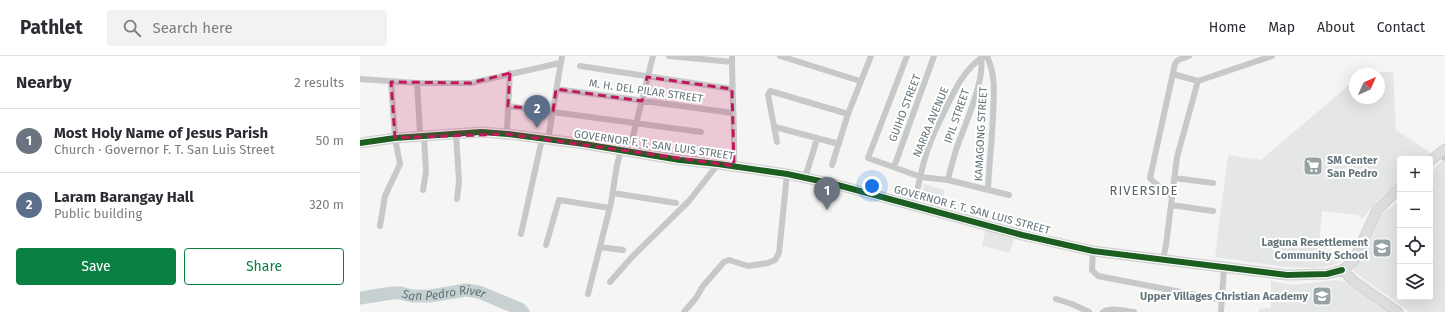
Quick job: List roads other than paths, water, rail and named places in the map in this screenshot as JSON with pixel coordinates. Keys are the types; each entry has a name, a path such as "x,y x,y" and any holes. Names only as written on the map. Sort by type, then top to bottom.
{"street":[{"path":"521,234 553,111 562,56"},
{"path":"588,294 610,208 617,164 625,151 636,124 653,56"},
{"path":"669,56 732,59 735,136 734,166"},
{"path":"780,56 860,81"},
{"path":"832,165 848,114 871,56"},
{"path":"907,56 868,158 921,177 948,180 1009,195"},
{"name":"GUIHO STREET","path":"894,167 934,56"},
{"path":"1172,196 1150,178 1175,64 1178,60 1189,56"},
{"path":"1173,74 1198,81 1272,56"},
{"name":"NARRA AVENUE","path":"914,205 932,138 957,85 968,70 984,57"},
{"name":"IPIL STREET","path":"948,180 955,152 978,86 984,57"},
{"name":"KAMAGONG STREET","path":"984,57 992,67 995,86 988,190"},
{"path":"360,79 417,83 471,83 560,64"},
{"path":"580,66 732,89"},
{"path":"507,129 510,74"},
{"path":"1163,260 1176,157 1198,81"},
{"path":"380,226 385,196 400,164 395,138 391,82"},
{"path":"417,83 426,172 423,190"},
{"name":"M. H. DEL PILAR STREET","path":"556,89 733,113"},
{"path":"777,142 768,95 770,91 848,114"},
{"path":"508,106 701,132"},
{"path":"775,127 839,144"},
{"name":"GOVERNOR F. T. SAN LUIS STREET","path":"360,143 422,134 481,132 508,134 680,160 787,174 834,184 1022,235 1093,251 1287,275 1327,274 1342,270"},
{"path":"456,134 458,180 457,199"},
{"path":"805,178 817,139"},
{"path":"1433,158 1443,153"},
{"path":"610,282 631,258 689,201 718,164"},
{"path":"684,312 696,298 703,286 724,262 729,260 748,266 768,263 775,260 779,253 787,174"},
{"path":"1174,178 1213,184"},
{"path":"1397,191 1377,210 1356,257 1342,270 1355,282 1398,312"},
{"path":"613,193 676,203"},
{"path":"546,245 559,200 610,208"},
{"path":"1171,205 1213,211"},
{"path":"600,247 623,250"},
{"path":"1093,251 1092,270 1098,276 1222,300"},
{"path":"1220,312 1224,268"},
{"path":"1056,299 1072,304 1088,312"},
{"path":"1103,312 1107,310 1117,310 1134,312"}],"waterway":[{"name":"San Pedro River","path":"360,298 392,293 401,293 412,296 430,296 466,290 479,292 520,309 523,312"}],"place":[{"name":"Laram Barangay Hall","path":"537,128"},
{"name":"SM Center San Pedro","path":"1313,166"},
{"name":"Most Holy Name of Jesus Parish","path":"827,210"},
{"name":"Laguna Resettlement Community School","path":"1382,248"},
{"name":"Upper Villages Christian Academy","path":"1322,296"}],"district":[{"name":"RIVERSIDE","path":"1144,190"}]}
